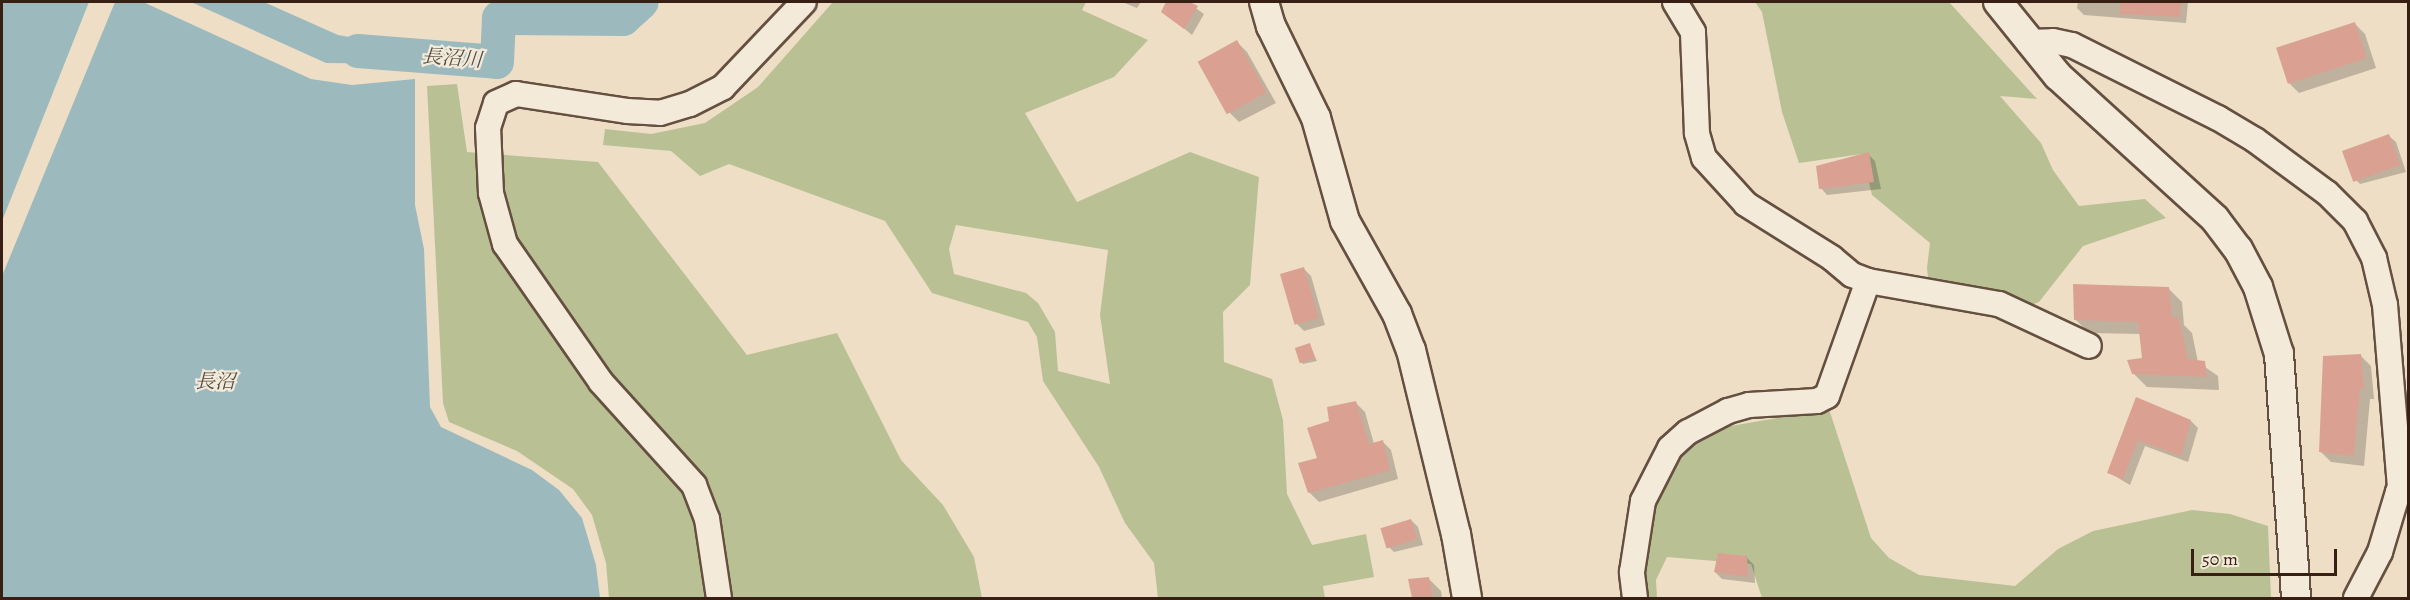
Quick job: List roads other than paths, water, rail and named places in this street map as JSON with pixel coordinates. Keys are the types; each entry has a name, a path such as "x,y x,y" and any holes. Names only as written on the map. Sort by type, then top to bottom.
{"street":[{"path":"719,598 707,519 694,485 601,382 505,244 491,194 488,128 496,104 516,94 627,111 660,113 690,104 723,87 804,2"},
{"path":"1264,2 1271,26 1316,118 1345,221 1397,314 1411,350 1456,534 1467,598"},
{"path":"1675,2 1693,32 1696,133 1704,158 1746,204 1832,258 1852,275 1868,280 1999,304 2089,346"},
{"path":"1998,2 2028,42 2058,76 2215,219 2238,249 2258,287 2279,354 2296,598"},
{"path":"2028,42 2053,41 2072,45 2218,118 2255,140 2318,187 2355,221 2374,258 2383,294 2404,483 2380,552 2356,598"},
{"path":"1635,598 1632,572 1643,501 1670,448 1688,432 1728,411 1749,405 1816,401 1827,396 1868,280"}],"water":[{"path":"2,2 89,2 2,221"},
{"name":"長沼","path":"115,2 143,2 311,79 352,85 415,79 415,205 424,249 430,407 441,427 532,470 559,490 582,518 596,565 600,598 2,598 2,276"},
{"path":"191,2 264,2 338,35 406,47 405,64 326,63"}],"waterway":[{"name":"長沼川","path":"358,51 497,62 499,18 623,19 642,2"}]}
